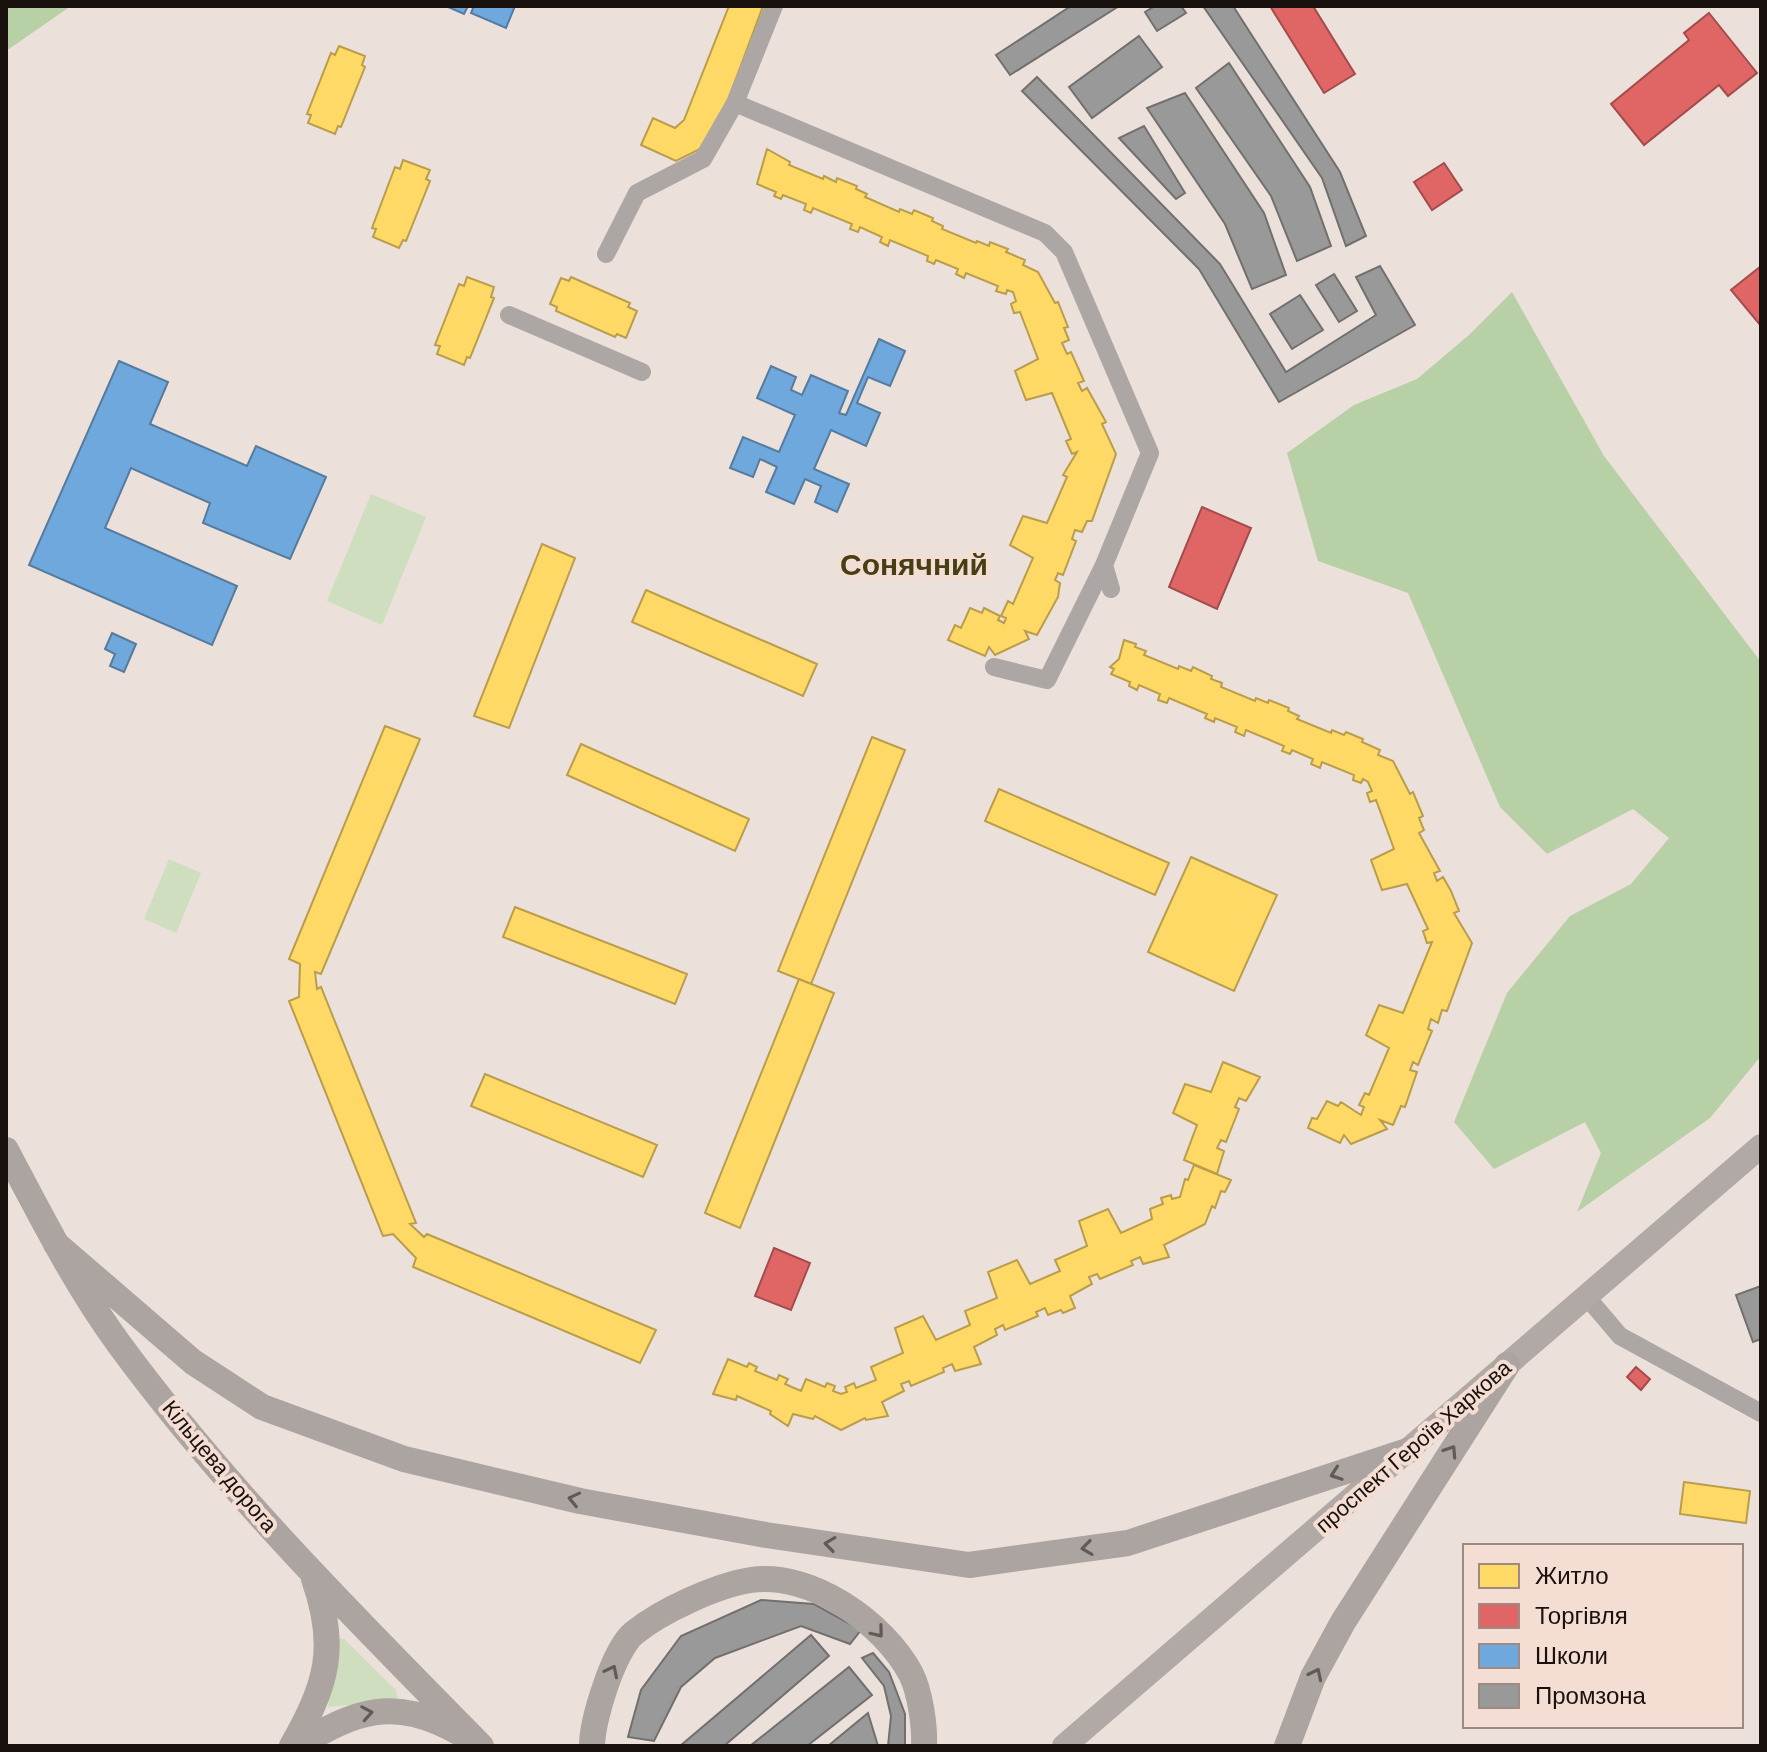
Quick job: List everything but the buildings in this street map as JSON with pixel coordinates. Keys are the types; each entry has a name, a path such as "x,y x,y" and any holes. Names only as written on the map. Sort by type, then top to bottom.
{"highway":[{"name":"Кільцева дорога","path":"6,1150 56,1244 118,1343 233,1487 480,1745"},
{"path":"56,1244 193,1362 262,1407 404,1459 580,1501 766,1535 969,1565 1128,1543 1410,1450"},
{"path":"1287,1746 1313,1677 1343,1622 1507,1365"},
{"path":"294,1746 326,1673 328,1629 312,1572"},
{"path":"592,1746 592,1732 607,1681 632,1634 690,1600 752,1580 806,1585 871,1622 912,1675 924,1746"},
{"path":"294,1746 340,1721 374,1711 419,1714 480,1745"}],"main road":[{"name":"проспект Героїв Харкова","path":"1064,1746 1761,1146"}],"street":[{"path":"606,254 637,193 703,159 735,103 774,6"},
{"path":"735,103 1045,233 1064,252 1150,453 1104,565 1047,680 994,667"},
{"path":"509,315 642,372"},
{"path":"1104,565 1111,589"},
{"path":"1586,1296 1620,1336 1761,1413"}],"green space":[{"path":"6,6 71,6 6,51"},
{"path":"1512,292 1604,456 1761,662 1761,1056 1710,1118 1577,1212 1601,1153 1585,1122 1494,1169 1454,1122 1507,993 1570,916 1631,884 1669,838 1633,809 1547,854 1500,807 1408,593 1318,561 1287,453 1354,405 1417,379 1469,335"},
{"path":"371,494 426,517 382,625 327,601"},
{"path":"169,859 201,873 176,933 144,919"},
{"path":"336,1638 344,1639 396,1690 398,1700 328,1707"}],"district":[{"name":"Сонячний","path":"914,565"}]}
